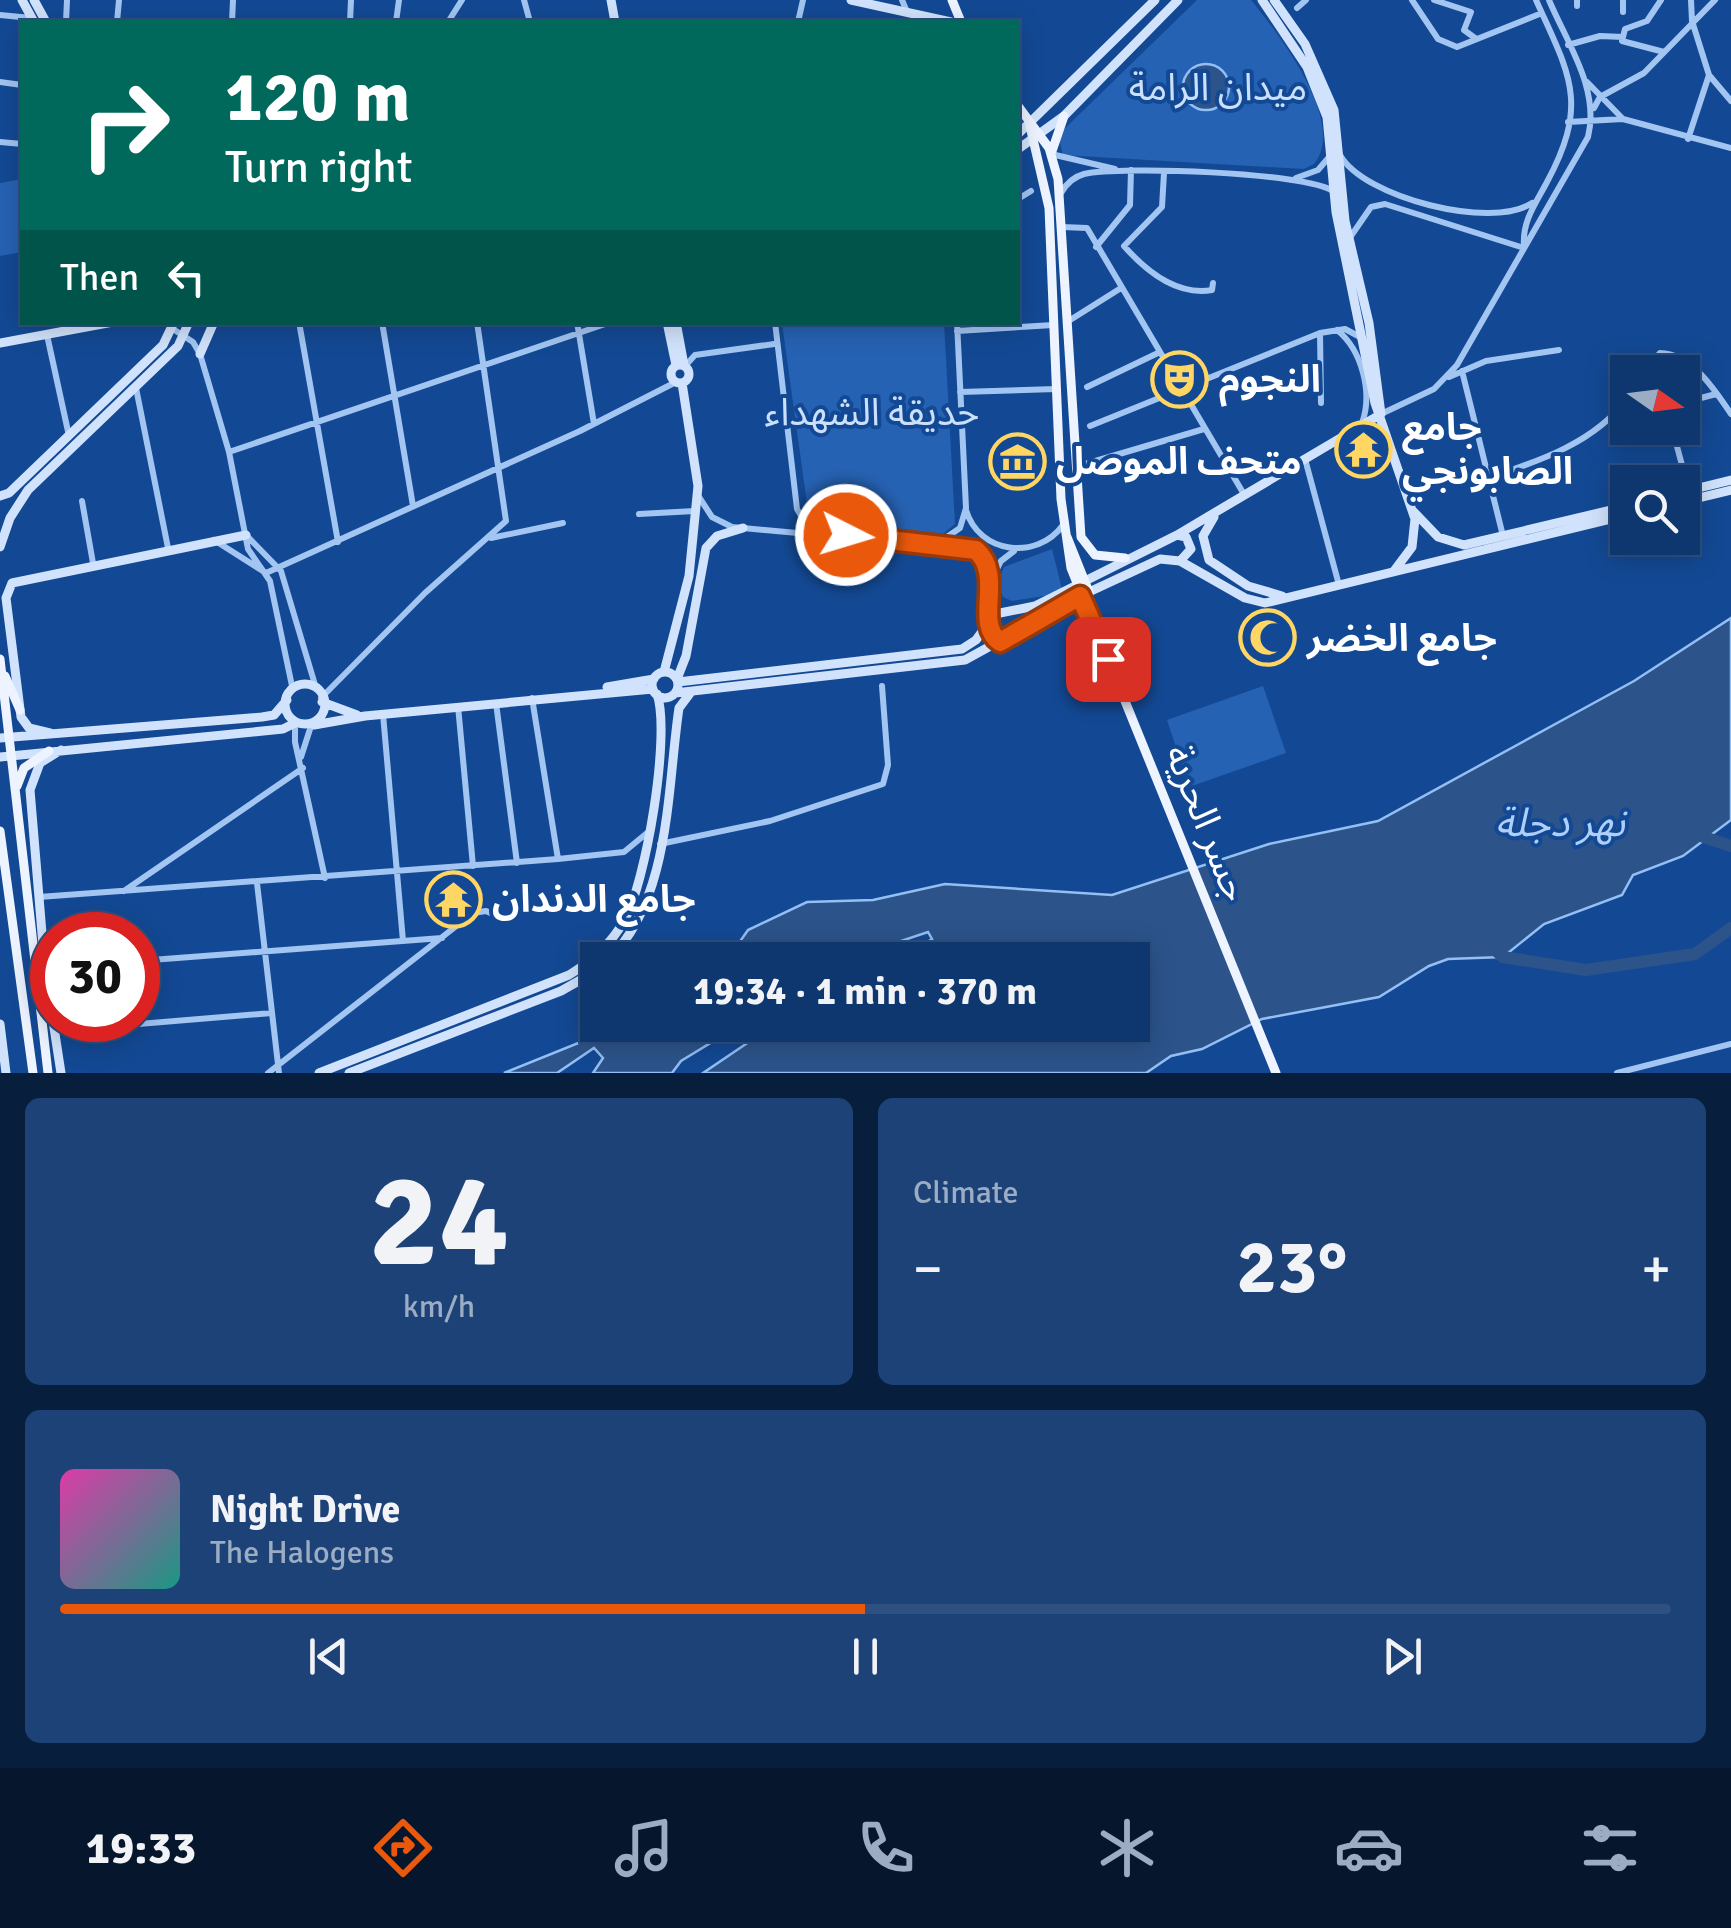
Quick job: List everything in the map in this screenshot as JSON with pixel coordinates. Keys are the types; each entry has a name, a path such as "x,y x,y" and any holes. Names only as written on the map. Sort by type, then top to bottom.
{"main road":[{"path":"22,0 32,20"},
{"path":"852,0 938,20"},
{"path":"1020,132 1156,0"},
{"path":"1020,148 1064,116 1178,0"},
{"path":"1262,0 1313,78 1327,118 1383,399 1382,414"},
{"path":"1274,0 1319,72 1334,110 1333,191 1382,414 1412,510 1412,547 1387,575"},
{"path":"1020,109 1037,139 1048,197 1064,530"},
{"path":"1051,154 1064,116"},
{"path":"1037,139 1051,154 1060,194 1074,468 1084,546 1100,557 1125,558"},
{"path":"0,344 96,325"},
{"path":"0,547 22,496 136,387 184,336 188,325"},
{"path":"200,354 213,325"},
{"path":"668,325 690,376 679,382"},
{"path":"676,325 682,365"},
{"path":"3,492 69,436 163,345 174,326"},
{"path":"654,687 664,672 686,590 698,486 679,382 671,374 682,365"},
{"path":"676,685 956,650 976,640 989,620 1000,612 1035,606 1216,514 1382,414"},
{"path":"1348,434 1371,436 1392,449"},
{"path":"1700,488 1731,480"},
{"path":"1700,498 1731,490"},
{"path":"1412,510 1444,541 1476,548 1503,536 1610,510"},
{"path":"1216,514 1203,536 1209,560 1254,590 1284,597"},
{"path":"664,672 676,685 694,691 947,664 976,656 1085,594 1154,561 1180,561 1252,601 1265,603 1387,575 1476,548 1610,520"},
{"path":"0,757 282,729 296,724 312,726 365,716 600,691 654,687 666,697 676,685 686,656 706,548 717,536 743,528"},
{"name":"جسر الحرية","path":"1064,530 1121,690 1274,1070"},
{"path":"20,710 6,598 9,586 19,579 246,534"},
{"path":"1177,534 1186,537 1191,549 1180,561"},
{"path":"0,661 26,726 50,733"},
{"path":"0,661 5,737 12,756 32,912"},
{"path":"5,737 274,714 287,700 292,686 304,681 338,711 365,716"},
{"path":"622,942 634,926 650,885 659,844 664,720 654,687"},
{"path":"319,1073 570,975 614,936 639,882 680,703 694,691"},
{"path":"287,700 296,724"},
{"path":"312,726 322,700"},
{"path":"40,912 31,784 40,763 61,750"},
{"path":"17,798 24,768 48,751"},
{"path":"0,831 33,1073"},
{"path":"639,882 650,885"},
{"path":"350,1073 580,980"},
{"path":"0,1024 6,1073"},
{"path":"47,1042 48,1073"},
{"path":"50,1042 61,1073"}],"street":[{"path":"450,20 454,0"},
{"path":"450,20 462,0"},
{"path":"902,0 908,15"},
{"path":"1296,8 1306,0"},
{"path":"1412,0 1438,39 1456,47 1542,13"},
{"path":"1434,0 1472,12 1464,30 1475,38"},
{"path":"1524,248 1525,225 1557,162 1568,122 1572,80 1536,0"},
{"path":"1446,378 1574,166 1592,122 1592,101 1548,0"},
{"path":"1622,12 1623,0"},
{"path":"1660,0 1656,14 1640,26 1625,29 1622,41 1664,52"},
{"path":"1692,0 1692,21 1709,75 1731,100"},
{"path":"1592,112 1600,97 1644,72 1714,0"},
{"path":"0,15 32,20"},
{"path":"1568,45 1600,36 1623,36"},
{"path":"1688,139 1709,75"},
{"path":"1584,79 1623,120"},
{"path":"1568,122 1623,120 1731,148"},
{"path":"1286,179 1318,170 1334,151 1362,180 1396,195 1500,215 1520,210 1537,199"},
{"path":"1051,154 1116,170"},
{"path":"1060,194 1076,178 1116,170 1286,179 1322,184 1333,191"},
{"path":"1096,247 1130,205 1131,170"},
{"path":"1164,172 1162,207 1124,246 1165,281 1201,292 1212,290 1213,283"},
{"path":"1020,198 1031,191"},
{"path":"1351,247 1360,219 1371,207 1386,204 1524,248"},
{"path":"1062,227 1086,228 1245,496"},
{"path":"1067,322 1121,288"},
{"path":"300,325 338,542"},
{"path":"383,325 414,506"},
{"path":"322,700 425,593 506,522 477,325"},
{"path":"577,325 594,424"},
{"path":"229,452 602,325"},
{"path":"775,325 774,344 797,509 811,532"},
{"path":"937,543 960,528 966,508 957,326 1054,325"},
{"path":"174,326 200,354 229,452 250,554 266,572 292,686"},
{"path":"1336,329 1360,360 1366,406 1361,426"},
{"path":"1090,426 1320,333 1336,329 1364,339"},
{"path":"1320,333 1321,403"},
{"path":"47,334 69,436"},
{"path":"682,365 695,355 774,344"},
{"path":"1382,414 1426,393 1446,378 1498,358 1558,350"},
{"path":"1087,386 1160,352"},
{"path":"1462,372 1503,536"},
{"path":"1700,377 1731,414"},
{"path":"266,572 679,382"},
{"path":"136,387 168,548"},
{"path":"960,392 1056,389"},
{"path":"1700,398 1716,394"},
{"path":"1488,478 1544,459 1610,416"},
{"path":"1074,468 1204,429"},
{"path":"1305,459 1338,585"},
{"path":"698,486 700,501 712,517 743,528 937,543 976,550 985,560 992,581"},
{"path":"82,501 93,564"},
{"path":"966,508 984,539 1020,548"},
{"path":"639,514 694,511"},
{"path":"490,538 524,534 562,523"},
{"path":"1000,642 991,635 989,620 992,581 1001,561 1020,548 1048,541 1064,530"},
{"path":"246,534 279,567 316,688"},
{"path":"214,540 266,572"},
{"path":"659,844 770,821 883,784 888,766 882,686"},
{"path":"532,698 558,859"},
{"path":"496,702 517,863"},
{"path":"458,706 473,866"},
{"path":"383,714 402,941"},
{"path":"296,724 324,878"},
{"path":"301,758 312,726"},
{"path":"122,892 304,768"},
{"path":"624,852 648,833"},
{"path":"38,898 624,852 636,855 642,863"},
{"path":"257,883 280,1071"},
{"path":"268,1073 280,1071 480,911 508,921"},
{"path":"160,959 442,938"},
{"path":"160,1022 272,1013"},
{"path":"1617,1073 1731,1044"}],"green space":[{"name":"ميدان الرامة","path":"1197,0 1251,0 1277,34 1316,103 1322,147 1314,164 1304,169 1063,155 1058,135"},
{"path":"20,179 20,252 0,256 0,183"},
{"name":"حديقة الشهداء","path":"782,325 944,325 955,524 943,534 821,525 808,511"},
{"path":"1052,549 1063,593 1012,601 1003,597 998,582 1004,567"},
{"path":"1263,686 1286,753 1189,787 1167,720"}],"water":[{"path":"1206,64 1223,70 1229,87 1223,104 1206,110 1189,104 1183,87 1189,70"},
{"name":"نهر دجلة","path":"1731,618 1731,820 1683,856 1633,875 1622,895 1544,924 1503,957 1448,959 1429,966 1379,997 1262,1019 1202,1049 1171,1056 1146,1073 703,1073 749,1042 1150,1042 1150,942 927,942 932,939 928,932 898,942 740,942 748,930 807,902 873,900 945,884 1112,895 1269,844 1378,821 1634,681"},
{"path":"581,1042 712,1042 681,1061 672,1073 593,1073 603,1058 594,1048 557,1073 504,1073"}],"waterway":[{"path":"1695,834 1731,846"},
{"path":"1493,948 1503,957 1586,970 1695,954 1731,928"}],"place":[{"name":"النجوم","path":"1180,379"},
{"name":"جامع الصابونجي","path":"1363,449"},
{"name":"متحف الموصل","path":"1017,461"},
{"name":"جامع الخضر","path":"1268,638"},
{"name":"جامع الدندان","path":"453,899"}],"route":[{"path":"846,535 976,550 992,581 988,628 1000,642 1080,596 1108,659"}]}
